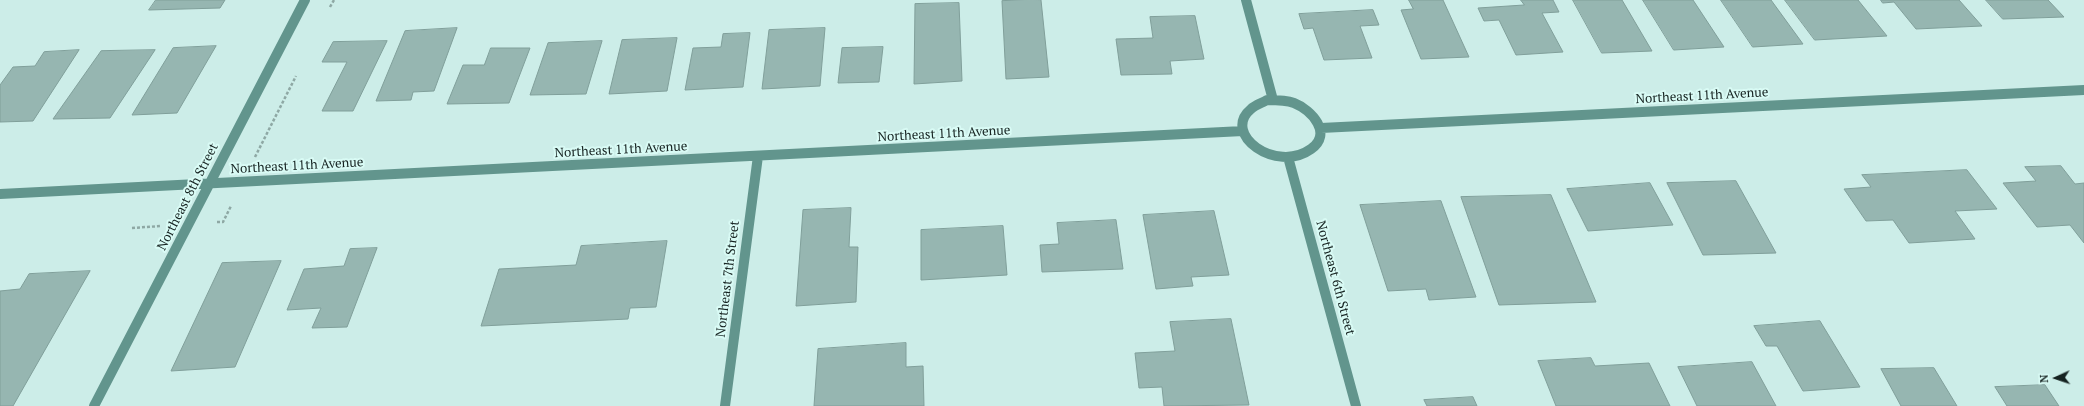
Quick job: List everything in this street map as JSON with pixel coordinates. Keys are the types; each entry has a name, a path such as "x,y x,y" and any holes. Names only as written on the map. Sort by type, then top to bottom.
{"street":[{"name":"Northeast 8th Street","path":"94,406 305,0"},
{"path":"1246,0 1274,100"},
{"name":"Northeast 11th Avenue","path":"1321,128 2084,90"},
{"path":"1274,100 1294,103 1306,108 1315,116 1321,128 1321,136 1318,144 1310,151 1300,156 1275,156 1252,146 1245,138 1242,120 1247,111 1255,104 1274,100"},
{"name":"Northeast 11th Avenue","path":"0,194 1243,131"},
{"name":"Northeast 7th Street","path":"726,406 758,156"},
{"name":"Northeast 6th Street","path":"1288,157 1356,406"}],"building":[{"path":"156,0 225,0 220,8 149,10"},
{"path":"1041,0 1049,77 1006,79 1002,1"},
{"path":"1409,0 1443,0 1469,57 1421,59 1401,10 1413,9"},
{"path":"1521,0 1553,0 1559,12 1542,13 1563,52 1516,55 1499,20 1484,21 1478,8 1524,5"},
{"path":"1573,0 1622,0 1652,51 1602,53"},
{"path":"1643,0 1693,0 1724,47 1674,50"},
{"path":"1721,0 1771,0 1803,44 1753,47"},
{"path":"1785,0 1858,0 1887,36 1815,40"},
{"path":"1881,0 1959,0 1982,26 1916,29 1894,2 1883,3"},
{"path":"1986,0 2048,0 2064,17 2003,19"},
{"path":"959,3 962,81 914,84 915,4"},
{"path":"1373,10 1379,25 1360,26 1372,58 1324,60 1313,28 1304,29 1299,14"},
{"path":"1195,16 1204,59 1170,61 1172,74 1121,75 1116,39 1153,38 1150,17"},
{"path":"457,28 434,91 413,92 411,100 376,101 405,31"},
{"path":"825,28 820,86 762,89 769,30"},
{"path":"750,33 743,87 685,90 693,48 721,47 723,34"},
{"path":"677,38 667,91 609,94 622,40"},
{"path":"387,41 353,111 322,111 347,62 322,62 333,42"},
{"path":"602,41 586,94 530,95 548,43"},
{"path":"216,46 177,113 132,115 173,48"},
{"path":"883,47 879,82 838,83 842,48"},
{"path":"491,48 530,48 509,103 447,104 463,65 484,65"},
{"path":"79,50 33,121 0,122 0,85 13,67 35,66 44,52"},
{"path":"155,50 110,118 53,119 101,51"},
{"path":"2061,166 2075,184 2084,183 2084,243 2070,225 2037,227 2003,183 2036,181 2025,167"},
{"path":"1967,170 1997,209 1955,211 1975,239 1909,243 1893,220 1866,221 1844,189 1871,187 1862,175"},
{"path":"1736,181 1776,253 1703,255 1667,183"},
{"path":"1650,183 1673,225 1588,231 1567,189"},
{"path":"1551,195 1596,302 1499,305 1461,197"},
{"path":"1441,201 1476,297 1429,300 1426,289 1388,291 1360,205"},
{"path":"851,208 849,247 858,247 856,302 796,306 803,210"},
{"path":"1214,211 1229,275 1191,277 1193,286 1156,289 1143,215"},
{"path":"1116,220 1123,269 1042,272 1040,245 1059,244 1057,223"},
{"path":"1003,226 1007,275 921,280 921,230"},
{"path":"667,241 656,307 630,308 628,319 481,326 499,269 576,265 581,246"},
{"path":"377,248 347,327 312,328 321,308 287,310 304,269 344,266 350,249"},
{"path":"281,261 235,367 171,371 222,263"},
{"path":"90,271 13,406 0,406 0,291 20,289 29,274"},
{"path":"1231,319 1249,405 1164,406 1162,387 1139,388 1135,353 1175,351 1170,322"},
{"path":"1820,321 1860,387 1803,391 1777,346 1766,346 1754,326"},
{"path":"906,343 906,367 923,366 924,406 814,406 818,349"},
{"path":"1591,358 1595,366 1649,363 1670,406 1556,406 1538,361"},
{"path":"1752,362 1776,406 1697,406 1678,367"},
{"path":"1934,368 1957,406 1901,406 1881,369"},
{"path":"2045,385 2059,406 2007,406 1995,387"},
{"path":"1473,397 1477,406 1427,406 1424,400"}]}
